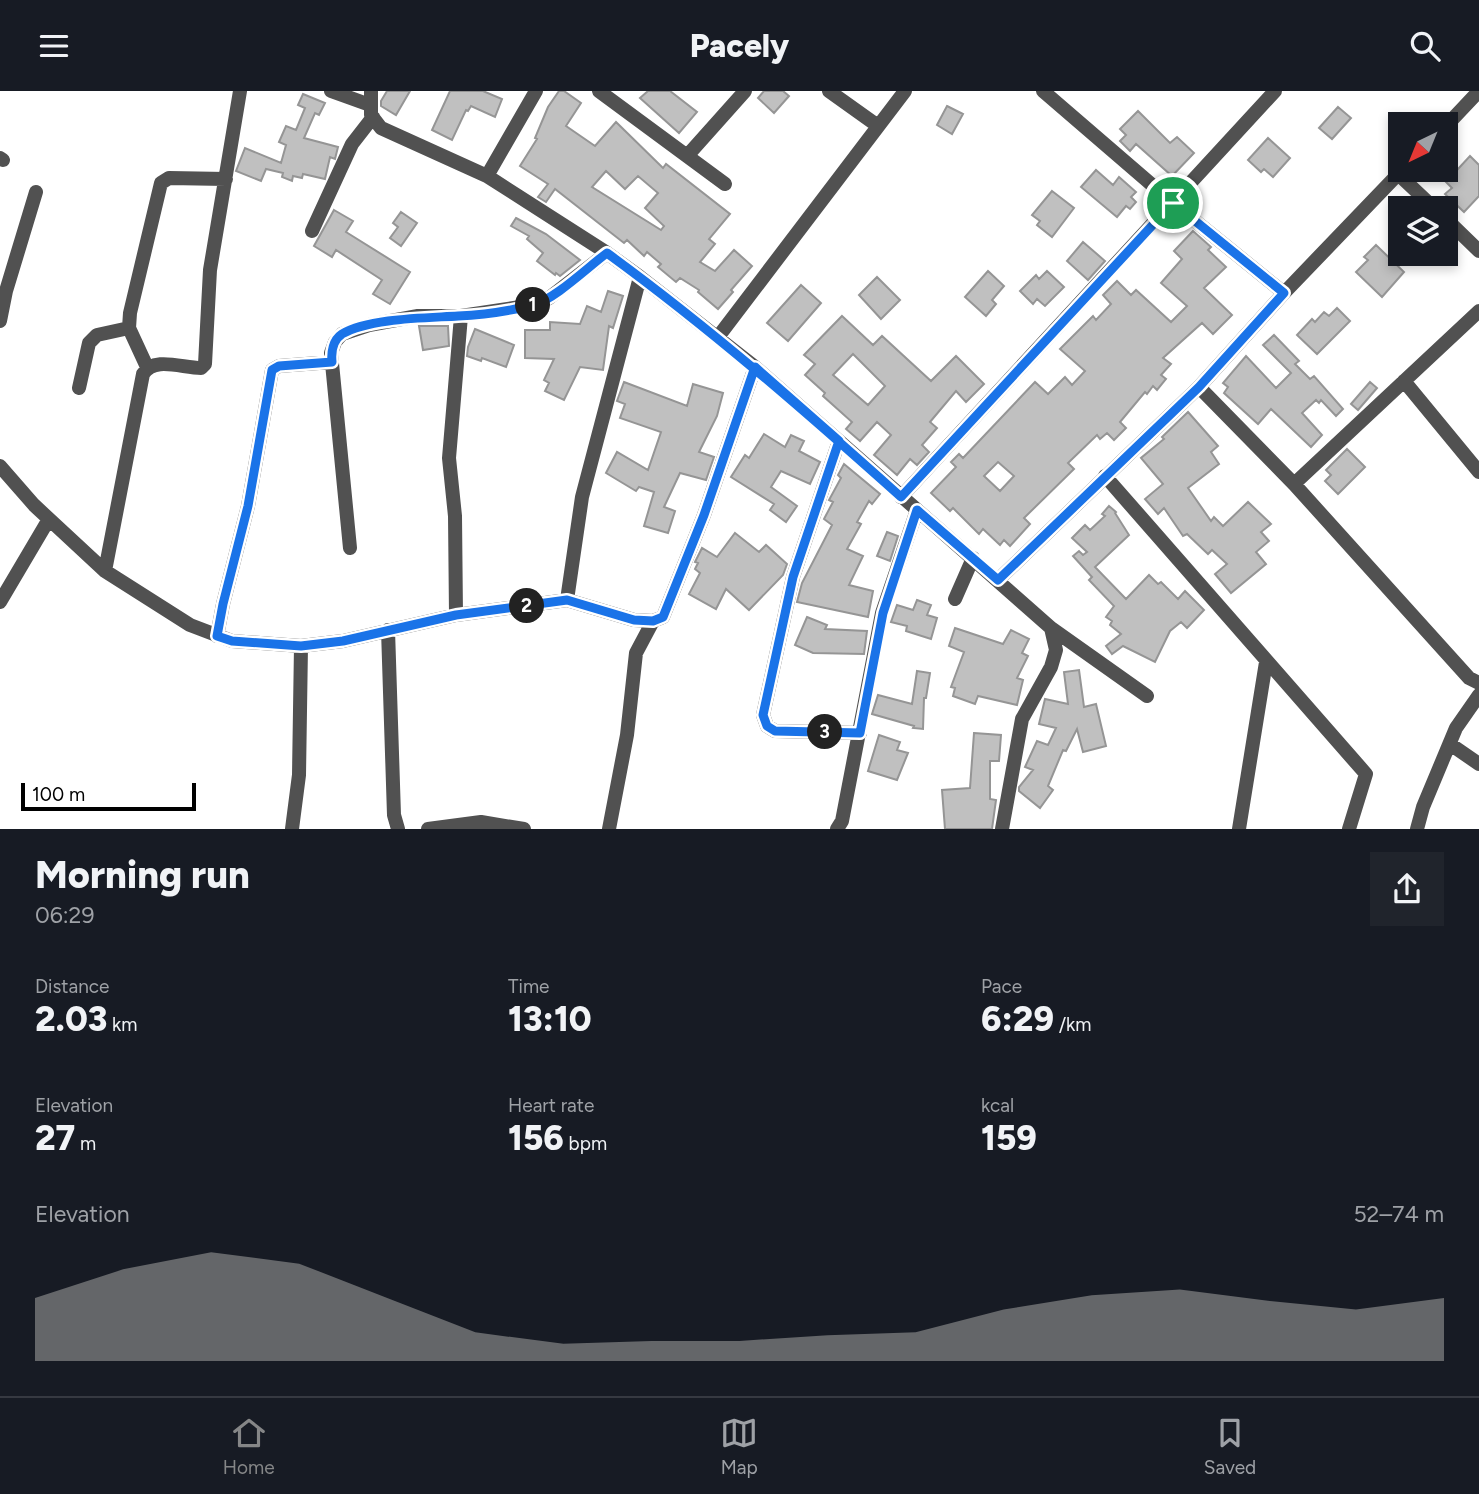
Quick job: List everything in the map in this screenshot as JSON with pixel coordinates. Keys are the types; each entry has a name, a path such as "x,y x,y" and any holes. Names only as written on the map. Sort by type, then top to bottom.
{"street":[{"path":"105,571 143,374 147,367 153,364 201,368 205,363 210,270 240,91"},
{"path":"331,91 372,104"},
{"path":"487,176 536,91"},
{"path":"599,91 725,184"},
{"path":"687,156 745,91"},
{"path":"829,91 878,127"},
{"path":"718,337 905,91"},
{"path":"1043,91 1173,203 1284,293"},
{"path":"901,497 1275,91"},
{"path":"1458,113 1479,91"},
{"path":"372,104 381,128 487,176 640,277 755,367 1051,628 1147,696"},
{"path":"312,231 372,104"},
{"path":"147,367 129,328 130,313 161,183 169,178 226,179"},
{"path":"998,580 1199,387 1390,182"},
{"path":"1409,182 1423,196"},
{"path":"0,321 3,290 36,192"},
{"path":"1458,231 1479,251"},
{"path":"350,548 331,353 335,342 342,334 369,325 418,316 461,316 541,302 607,253"},
{"path":"567,600 582,497 640,277"},
{"path":"1294,484 1479,311"},
{"path":"456,615 455,516 449,458 461,316"},
{"path":"79,389 89,342 97,335 129,328"},
{"path":"217,636 248,506 272,370 279,366 332,362"},
{"path":"1,472 105,571 190,625 232,641 301,646 343,641 456,615 567,600 634,620 653,621 663,617 694,541 755,367"},
{"path":"1404,381 1479,472"},
{"path":"1199,387 1294,484 1459,668 1479,683"},
{"path":"839,441 793,577 763,715 767,726 775,731 860,733"},
{"path":"1105,476 1366,774 1349,829"},
{"path":"837,829 842,821 883,613 917,510"},
{"path":"0,602 49,519"},
{"path":"954,599 973,558"},
{"path":"609,829 626,735 636,653 653,621"},
{"path":"1002,829 1022,719 1051,667 1056,650 1051,628"},
{"path":"388,630 394,815 398,829"},
{"path":"292,829 299,775 301,646"},
{"path":"1239,829 1266,662"},
{"path":"1417,829 1423,807 1456,728 1479,695"},
{"path":"1450,744 1479,764"},
{"path":"428,829 481,822 524,829"}],"building":[{"path":"387,91 410,91 396,115 381,106"},
{"path":"450,91 483,91 502,99 495,117 471,106 466,110 452,140 432,130"},
{"path":"559,91 564,91 581,103 566,126 595,146 616,122 663,168 666,164 730,214 709,239 715,244 700,262 715,271 734,250 752,266 718,309 698,292 699,290 680,278 676,282 658,267 661,264 647,252 644,256 627,240 624,243 555,189 546,202 538,197 548,184 520,166 537,139 535,138 548,107","holes":["606,171 625,189 638,176 658,193 645,208 664,226 661,230 592,187"]},
{"path":"648,91 670,91 697,112 679,133 640,98"},
{"path":"764,91 783,91 789,96 774,113 758,98"},
{"path":"303,94 325,103 319,115 315,113 304,138 338,147 335,159 330,157 325,179 303,174 302,178 293,176 292,181 282,177 283,173 266,169 261,181 236,171 245,148 281,163 286,145 279,142 286,126 296,130 305,108 298,105"},
{"path":"947,106 963,114 952,134 937,125"},
{"path":"1338,107 1351,118 1332,139 1319,128"},
{"path":"1138,111 1170,143 1177,137 1194,153 1172,176 1136,144 1130,151 1120,141 1126,135 1120,129"},
{"path":"1268,138 1290,158 1273,177 1264,169 1261,172 1248,160"},
{"path":"1470,156 1479,165 1479,196 1464,212 1458,206 1458,196 1445,194 1452,188 1446,182 1458,182 1458,169"},
{"path":"1096,170 1113,185 1119,177 1136,192 1131,197 1136,202 1130,209 1126,206 1117,217 1081,187"},
{"path":"1052,191 1074,208 1052,237 1037,225 1040,221 1032,215"},
{"path":"334,210 353,221 346,232 410,272 390,304 373,294 382,280 336,250 332,257 314,246"},
{"path":"401,212 417,223 401,246 390,238 398,227 393,223"},
{"path":"516,218 546,234 580,260 560,276 556,273 555,275 537,261 543,253 527,239 529,236 511,226"},
{"path":"1193,231 1211,247 1208,250 1226,267 1204,288 1232,315 1213,334 1202,323 1163,358 1171,364 1161,375 1166,379 1157,390 1153,386 1147,394 1145,392 1120,422 1126,428 1114,440 1107,433 1100,439 1097,435 1068,463 1074,469 1024,518 1030,524 1010,546 1004,540 1000,545 983,529 979,534 953,508 950,511 931,493 956,467 951,462 959,454 963,458 1035,382 1048,394 1065,377 1072,385 1085,371 1060,349 1093,316 1096,320 1111,304 1103,295 1117,281 1131,295 1136,290 1171,322 1187,306 1161,283 1182,259 1174,251","holes":["998,462 1014,476 1000,491 984,476"]},
{"path":"1083,242 1105,261 1088,280 1067,261"},
{"path":"1376,245 1388,257 1388,266 1398,266 1404,272 1382,297 1356,272 1368,260 1364,257"},
{"path":"988,271 1004,286 992,300 996,304 986,316 965,297"},
{"path":"1047,271 1064,287 1045,306 1037,299 1033,304 1020,291 1036,275 1039,279"},
{"path":"877,277 900,300 881,319 859,295"},
{"path":"801,285 821,303 788,341 767,323"},
{"path":"608,291 623,296 613,328 609,326 603,370 580,367 564,400 545,391 549,383 544,380 554,359 525,358 525,330 550,330 550,322 580,324 587,306 601,312"},
{"path":"1337,308 1350,321 1317,354 1297,335 1312,319 1315,322 1324,312 1329,316"},
{"path":"842,316 873,345 882,336 931,381 956,356 984,384 966,402 956,391 930,422 937,428 922,445 929,452 917,465 910,459 897,475 874,455 891,435 877,422 860,441 846,429 852,422 823,396 825,393 805,375 815,364 804,355","holes":["853,354 885,386 868,405 833,375"]},
{"path":"419,326 448,326 449,346 423,350"},
{"path":"475,329 514,345 506,367 482,358 481,361 467,356"},
{"path":"1274,335 1299,361 1295,364 1310,379 1314,376 1343,409 1336,416 1321,400 1319,403 1316,400 1302,413 1322,435 1311,447 1271,409 1258,424 1224,393 1228,387 1223,383 1246,356 1276,388 1291,373 1263,345"},
{"path":"624,382 687,406 693,384 723,393 717,416 699,452 714,457 706,480 680,473 664,507 675,511 668,533 644,526 654,492 639,487 636,491 606,473 617,452 648,470 661,432 620,418 625,404 617,401"},
{"path":"1370,382 1377,388 1358,410 1351,404"},
{"path":"1188,412 1218,446 1211,452 1219,464 1188,488 1211,521 1214,517 1223,526 1248,502 1271,524 1261,532 1269,541 1256,552 1266,564 1231,593 1215,574 1227,564 1212,550 1208,554 1187,534 1183,536 1164,508 1158,514 1145,499 1163,484 1141,458 1164,439 1162,437"},
{"path":"764,434 785,447 791,435 804,441 799,451 820,462 810,484 781,471 771,487 797,506 786,522 770,510 774,504 731,477 745,455 749,458"},
{"path":"1347,449 1365,467 1338,494 1325,481 1331,475 1326,470"},
{"path":"844,464 880,494 872,504 869,501 857,522 861,524 847,549 863,556 849,585 873,591 868,617 797,602 802,583 832,525 824,519 833,502 829,500 841,478 838,475"},
{"path":"1109,506 1116,512 1129,535 1095,567 1126,599 1149,575 1158,584 1161,582 1178,599 1185,591 1204,610 1187,628 1181,622 1170,631 1155,662 1123,646 1112,654 1106,646 1121,634 1110,625 1112,621 1106,617 1114,606 1089,580 1092,577 1073,556 1079,551 1083,555 1087,552 1072,538 1085,525 1090,530 1105,516 1102,514"},
{"path":"887,532 898,536 890,561 877,556"},
{"path":"735,533 759,552 766,545 787,564 783,575 749,610 726,589 716,609 689,594 700,573 695,569 698,563 695,562 702,548 717,557"},
{"path":"917,600 931,605 927,615 937,618 931,639 906,631 907,626 891,622 897,605 913,610"},
{"path":"807,617 827,625 825,629 867,631 864,654 813,653 795,645"},
{"path":"955,628 1003,644 1011,630 1029,639 1022,653 1028,656 1017,678 1023,680 1017,705 978,696 975,704 953,696 955,688 951,687 964,652 949,646"},
{"path":"1079,670 1084,707 1096,704 1106,746 1083,752 1077,729 1066,751 1063,750 1048,786 1053,790 1040,808 1019,791 1019,787 1033,770 1025,767 1037,741 1048,745 1056,728 1039,724 1045,699 1068,704 1064,672"},
{"path":"917,671 930,673 924,698 923,729 872,714 878,695 912,704"},
{"path":"974,733 1001,735 999,761 990,761 990,799 996,800 992,829 945,829 942,790 970,788"},
{"path":"879,735 900,742 897,750 908,753 897,780 868,771"}],"route":[{"path":"1173,203 901,497 839,441 797,404 755,367 607,253 549,298 533,305 461,316 418,316 369,325 342,334 331,353 332,362 279,366 272,370 248,506 217,636 232,641 301,646 343,641 456,615 567,600 634,620 653,621 663,617 704,515 755,367 797,404 839,441 793,577 764,720 767,726 775,731 860,733 883,613 917,510 998,580 1199,387 1284,293 1173,203"}]}
